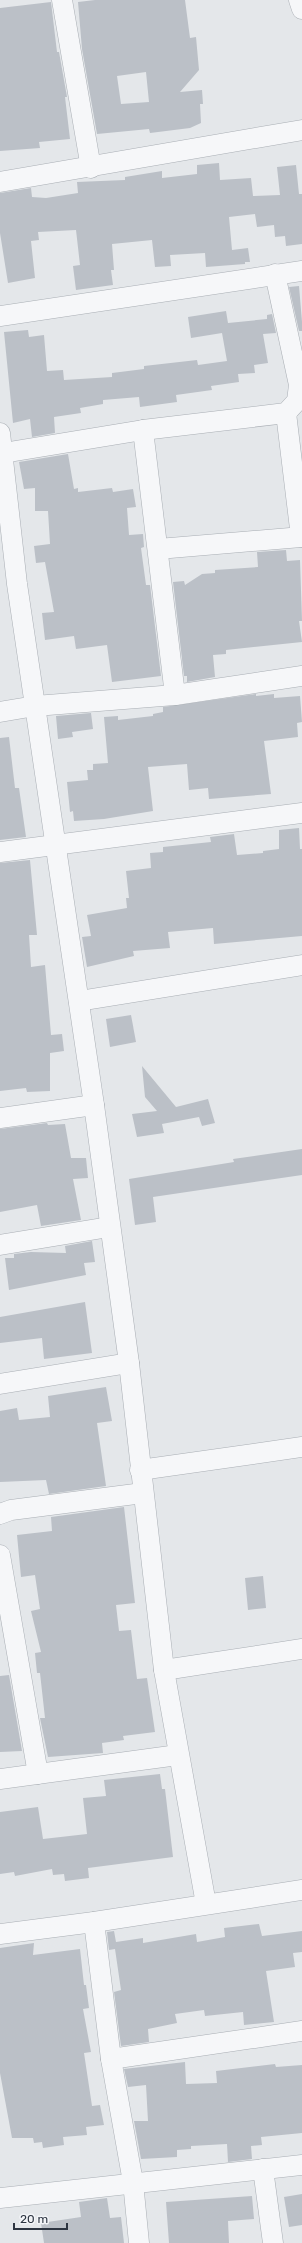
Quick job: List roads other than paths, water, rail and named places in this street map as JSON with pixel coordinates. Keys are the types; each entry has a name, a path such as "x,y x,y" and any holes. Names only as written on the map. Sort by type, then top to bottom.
{"street":[{"path":"62,0 91,168"},
{"path":"299,0 302,9"},
{"path":"0,182 91,168 302,130"},
{"path":"0,316 302,271"},
{"path":"206,1904 178,1755 164,1670 129,1363 109,1227 94,1105 54,845 35,706 8,585 2,443 143,430 286,412 296,401 299,385 275,274"},
{"path":"158,549 301,537 286,412"},
{"path":"143,430 175,695"},
{"path":"0,712 35,706 175,695 302,676"},
{"path":"0,852 302,812"},
{"path":"79,1001 302,965"},
{"path":"0,1118 94,1105"},
{"path":"0,1245 109,1227"},
{"path":"0,1384 129,1363"},
{"path":"140,1470 302,1447"},
{"path":"0,1514 10,1510 143,1493"},
{"path":"0,1554 8,1642 38,1774"},
{"path":"164,1670 302,1649"},
{"path":"0,1779 178,1755"},
{"path":"0,1934 94,1922 302,1890"},
{"path":"94,1922 111,2059 133,2182 138,2243"},
{"path":"111,2059 302,2031"},
{"path":"0,2198 133,2182 302,2165"},
{"path":"262,2169 273,2243"}]}
